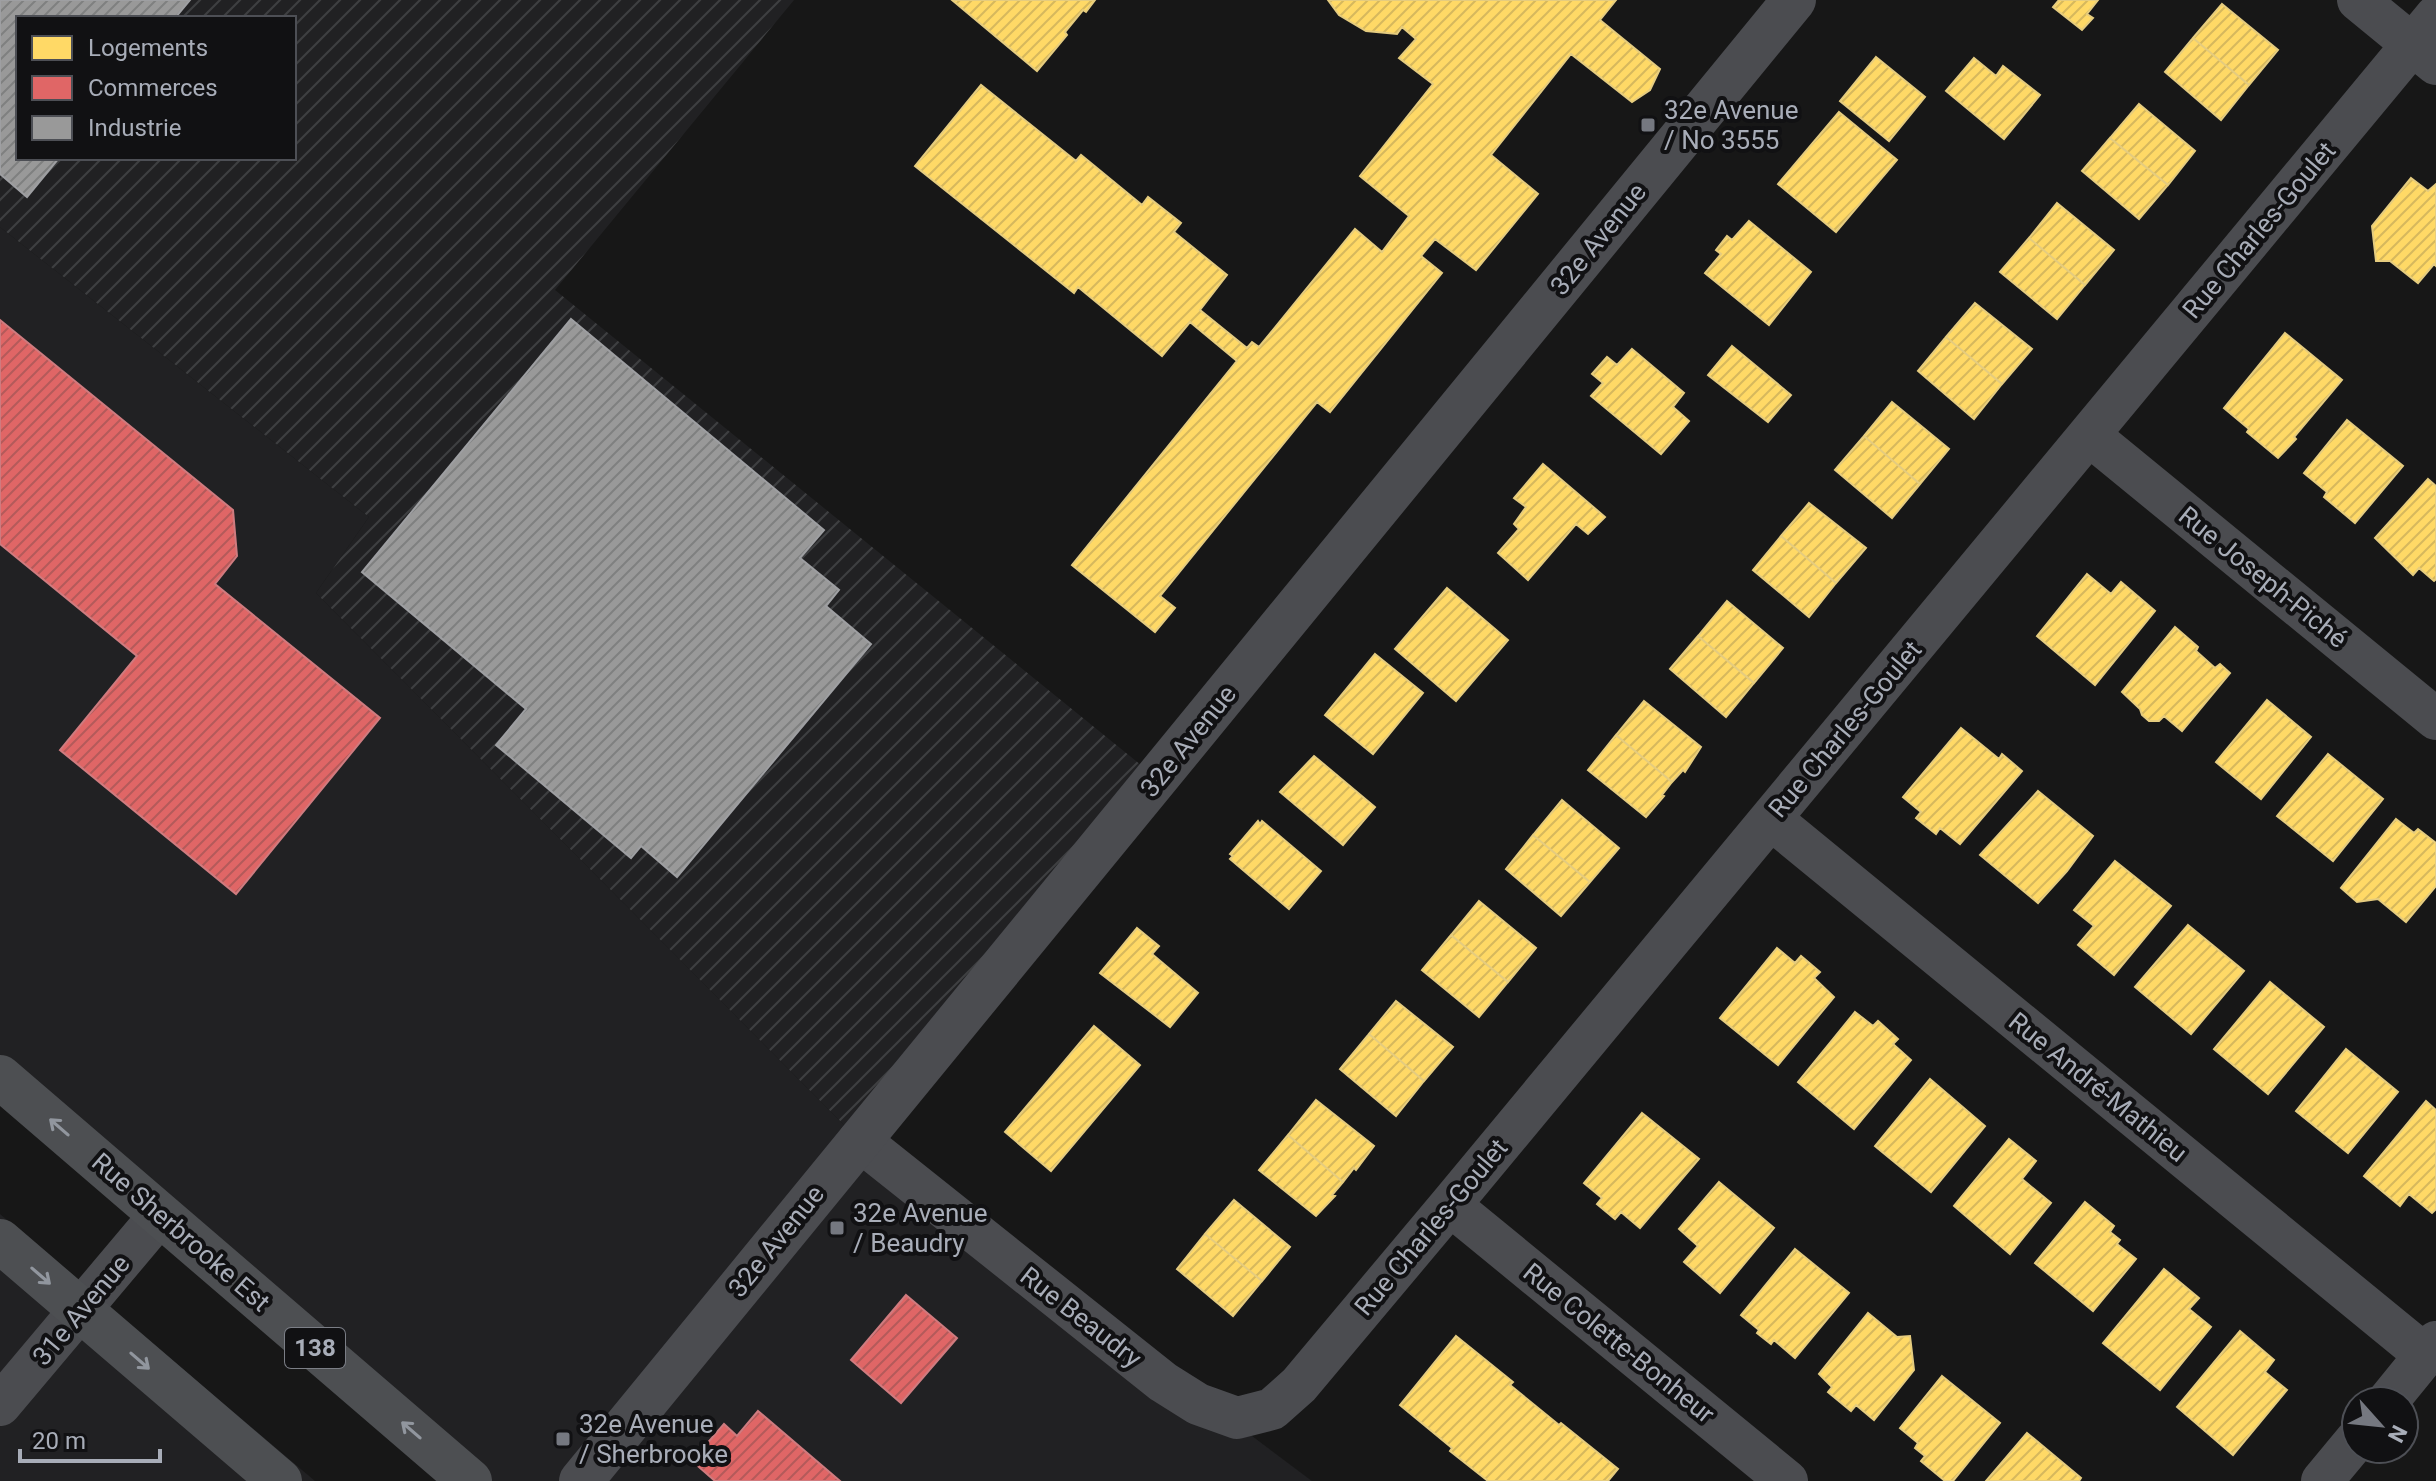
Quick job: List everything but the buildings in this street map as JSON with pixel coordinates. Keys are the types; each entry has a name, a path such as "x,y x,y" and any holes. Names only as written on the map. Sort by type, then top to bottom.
{"main road":[{"name":"Rue Sherbrooke Est","path":"0,1077 470,1481"},
{"path":"0,1241 280,1481"}],"street":[{"name":"32e Avenue","path":"581,1481 1794,0"},
{"path":"2358,0 2428,42"},
{"name":"Rue Charles-Goulet","path":"1237,1418 1272,1409 1299,1385 2089,435 2428,42"},
{"name":"Rue Joseph-Piché","path":"2089,435 2436,719"},
{"name":"Rue André-Mathieu","path":"1771,819 2431,1349"},
{"name":"Rue Beaudry","path":"859,1140 1163,1382 1198,1404 1237,1418"},
{"name":"Rue Colette-Bonheur","path":"1450,1205 1787,1481"},
{"name":"31e Avenue","path":"0,1405 160,1215"},
{"path":"2401,1385 2431,1349"},
{"path":"2322,1481 2340,1459"}],"shaded area":[{"path":"0,0 794,0 555,290 1157,778 859,1140 316,593 369,517 0,227"},
{"path":"0,227 369,517 316,593 859,1140 1312,1481 474,1481 0,1075"},
{"path":"0,1214 315,1481 0,1481"}],"place":[{"name":"32e Avenue / No 3555","path":"1648,125"},
{"name":"32e Avenue / Beaudry","path":"837,1228"},
{"name":"32e Avenue / Sherbrooke","path":"563,1439"}]}
